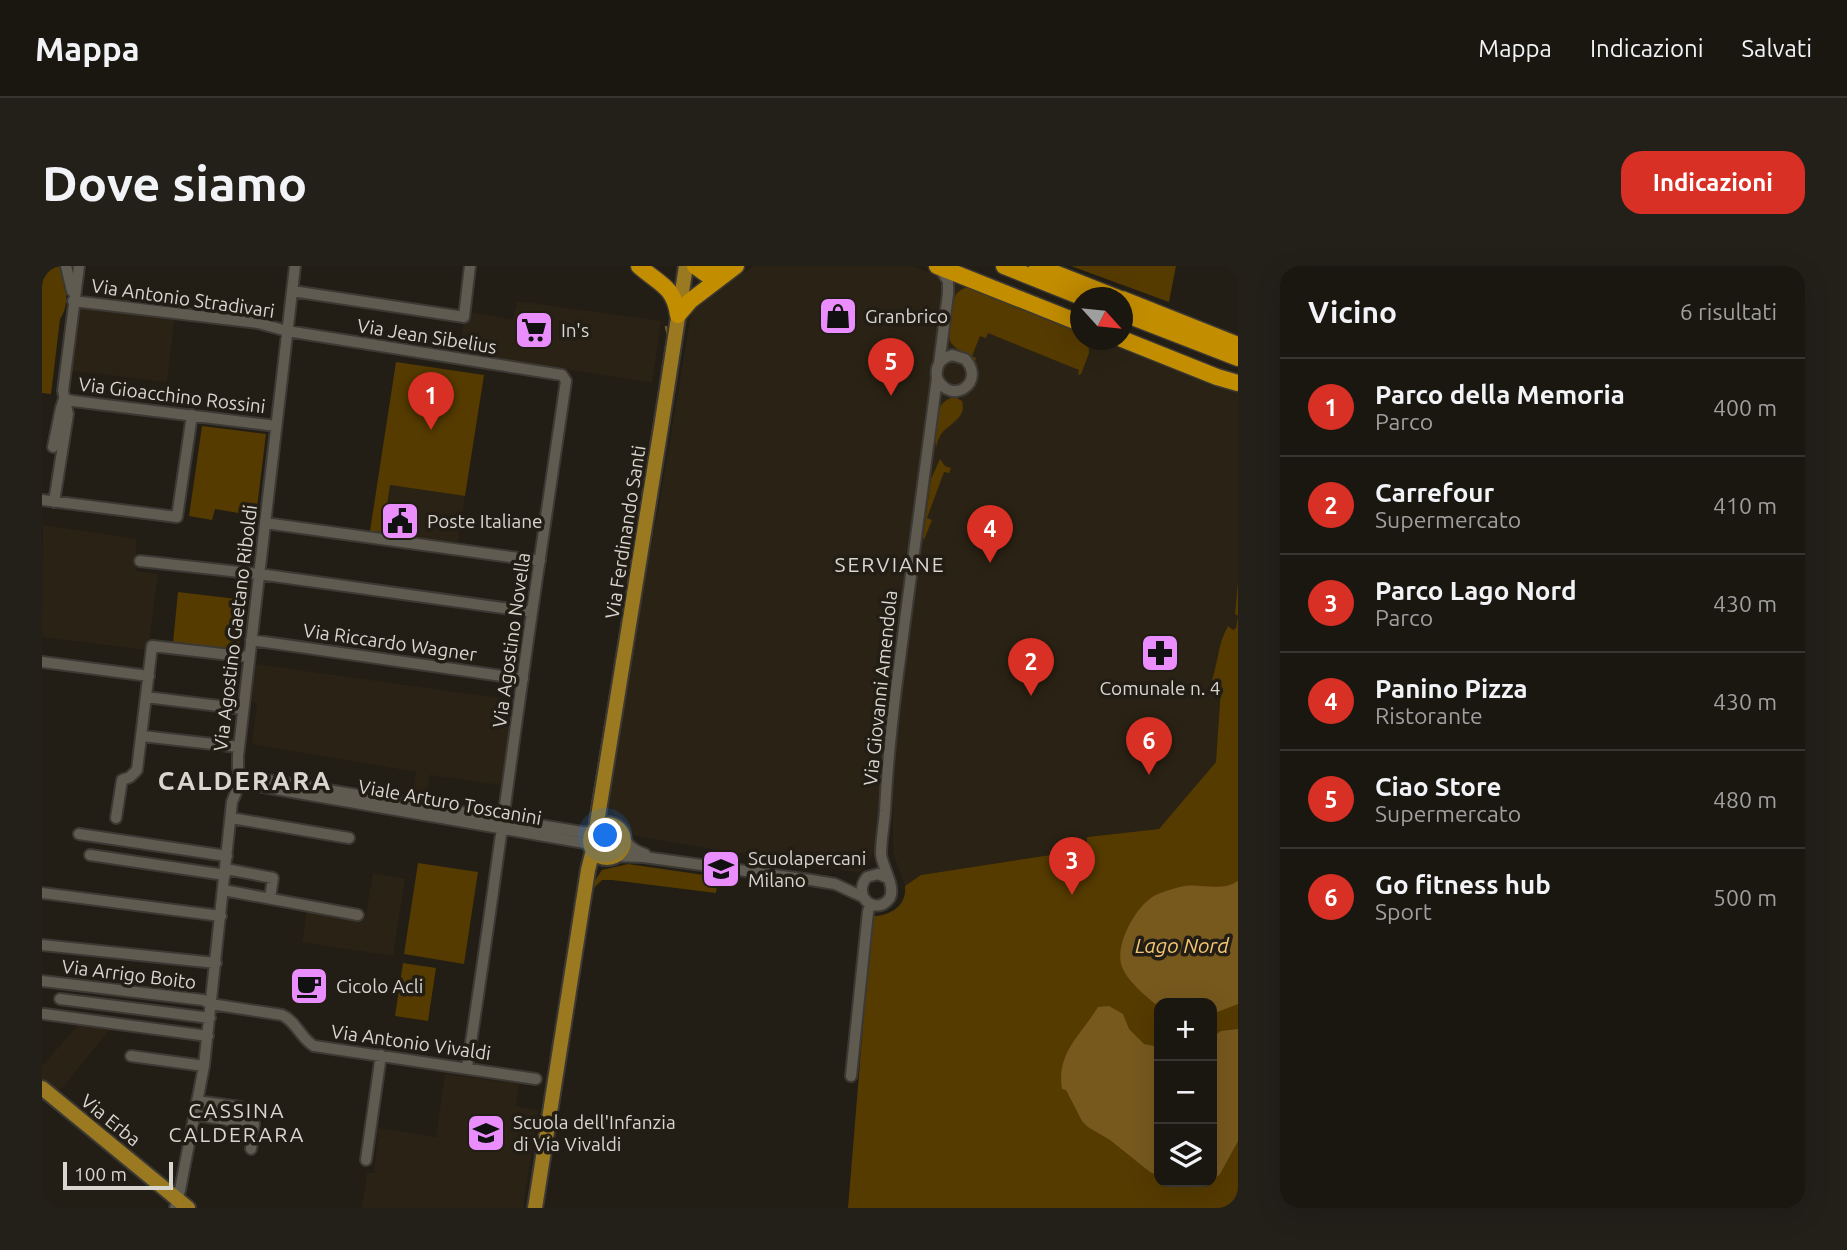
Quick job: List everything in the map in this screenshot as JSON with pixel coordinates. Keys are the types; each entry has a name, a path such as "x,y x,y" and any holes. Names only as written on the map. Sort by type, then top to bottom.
{"highway":[{"path":"639,266 671,293 677,303 678,315"},
{"path":"695,266 706,274 730,270"},
{"path":"937,266 1070,319"},
{"path":"1004,266 1070,292"},
{"path":"1037,266 1091,287"},
{"path":"678,315 690,300 730,270"},
{"path":"1133,303 1238,345"},
{"path":"1133,317 1238,358"},
{"path":"1133,343 1238,383"}],"main road":[{"name":"Via Ferdinando Santi","path":"535,1208 686,266"},
{"path":"600,803 611,825 620,830 624,837 621,850 611,857 598,855 593,839 604,825 611,825"},
{"name":"Via Ferdinando Santi","path":"587,887 594,870 602,861 611,857"},
{"name":"Via Erba","path":"42,1088 180,1205"}],"street":[{"path":"66,266 73,301"},
{"path":"79,266 63,391 68,414 53,447 48,501 177,517 192,415"},
{"name":"Via Agostino Gaetano Riboldi","path":"180,1205 180,1190 208,1036 232,802 241,780 238,768 239,747 295,266"},
{"path":"292,291 464,317 470,266"},
{"path":"937,266 947,281 948,294 939,364"},
{"path":"948,294 965,283 981,284"},
{"name":"Via Antonio Stradivari","path":"73,301 258,323 287,331"},
{"name":"Via Jean Sibelius","path":"287,331 562,375"},
{"path":"933,403 948,391 963,389 972,376 969,363 957,355 944,333"},
{"path":"948,391 940,385 936,369 946,357 957,355"},
{"name":"Via Agostino Novella","path":"467,1068 566,381 562,375"},
{"name":"Via Giovanni Amendola","path":"888,878 881,853 889,747 937,378"},
{"name":"Via Gioacchino Rossini","path":"64,398 276,426"},
{"path":"265,523 540,561"},
{"path":"140,561 258,574 532,612"},
{"name":"Via Riccardo Wagner","path":"251,640 523,679"},
{"path":"116,818 122,780 137,770 152,646 249,657"},
{"path":"42,662 149,676"},
{"path":"146,697 243,709"},
{"path":"142,736 239,747"},
{"name":"Viale Arturo Toscanini","path":"241,780 251,785 502,824 582,832 593,839"},
{"path":"231,818 349,838"},
{"path":"79,834 227,856"},
{"path":"624,837 635,850 664,861"},
{"name":"Via Giovanni Amendola","path":"867,878 881,853"},
{"path":"90,855 274,878 270,898"},
{"path":"611,857 644,857 835,884 878,874 888,878 892,893 881,905 835,884"},
{"path":"850,1076 868,912 867,900 861,886 867,878"},
{"path":"223,890 358,915"},
{"path":"42,893 219,916"},
{"path":"42,945 216,963"},
{"name":"Via Arrigo Boito","path":"42,981 210,1003"},
{"path":"60,999 210,1018"},
{"name":"Via Antonio Vivaldi","path":"210,1003 286,1016 311,1045 536,1079"},
{"path":"44,1014 208,1036"},
{"path":"366,1160 381,1055"},
{"path":"131,1056 204,1066"},
{"path":"197,1101 240,1107"},
{"path":"195,1115 254,1125 250,1149"}],"shaded area":[{"path":"42,266 59,266 66,292 51,394 42,393"},
{"path":"754,266 912,266 1070,324 1070,350 1133,348 1238,389 1238,581 1235,614 1238,616 1236,628 1226,628 1223,635 1212,680 1221,688 1216,762 1159,829 1087,837 1087,849 921,875 905,886 893,853 892,751 878,848 860,873 629,835 608,805 692,309 706,296"},
{"path":"1071,266 1176,266 1169,302"},
{"path":"968,287 1070,325 1070,350 1089,350 1081,374 1078,375 1079,370 988,333 986,338 980,336 972,356 976,358 975,362 952,344 949,337 951,312 957,293"},
{"path":"517,301 661,321 652,383 460,352 465,311 513,320"},
{"path":"75,303 175,315 167,382 67,370"},
{"path":"396,362 484,375 465,496 390,485 383,532 370,531"},
{"path":"955,397 962,401 962,411 942,433 936,448 935,425 938,410 947,400"},
{"path":"202,426 266,434 256,516 215,509 212,520 189,516"},
{"path":"940,459 945,466 951,468 949,473 944,472 927,518 932,520 924,540 931,479"},
{"path":"390,485 465,496 458,543 383,532"},
{"path":"43,525 136,539 136,571 158,574 148,650 42,637"},
{"path":"1238,581 1238,616 1235,614"},
{"path":"178,592 245,600 238,652 173,643"},
{"path":"1238,616 1238,1208 848,1208 872,916 891,912 896,908 903,899 905,886 921,875 1087,849 1087,837 1159,829 1216,762 1221,688 1212,680 1225,632 1228,626 1233,630 1236,628"},
{"path":"255,664 513,700 501,785 430,775 425,800 412,798 416,772 252,744 257,704 252,701"},
{"path":"418,863 478,872 464,964 404,954"},
{"path":"628,864 718,877 716,893 612,880 602,880 594,888 594,882 602,870"},
{"path":"373,873 405,879 393,956 302,942 307,910 365,919"},
{"path":"403,963 436,968 428,1021 395,1016"},
{"path":"79,1024 111,1028 54,1098 42,1088 42,1066"},
{"name":"Scuola dell'Infanzia di Via Vivaldi","path":"445,1074 519,1084 516,1106 538,1110 523,1208 362,1208 367,1173 374,1173 378,1128 436,1137"}],"water":[{"name":"Lago Nord","path":"1238,881 1238,1004 1217,1012 1217,998 1154,998 1154,1003 1133,984 1122,967 1121,949 1133,918 1147,901 1163,892 1187,886 1217,887"},
{"name":"Lago Nord","path":"1109,1006 1123,1014 1129,1029 1144,1044 1154,1046 1154,1174 1110,1140 1088,1127 1066,1090 1062,1089 1061,1076 1066,1055 1098,1007"},
{"path":"1238,1029 1238,1141 1217,1177 1217,1034"}],"waterway":[{"path":"662,372 668,335 666,327"},
{"path":"651,443 661,381"},
{"path":"614,671 637,530"},
{"path":"589,824 612,684"}],"place":[{"name":"Granbrico","path":"838,316"},
{"name":"In's","path":"534,330"},
{"name":"Ciao Store","path":"891,396"},
{"name":"Parco della Memoria","path":"431,430"},
{"name":"Poste Italiane","path":"400,521"},
{"name":"Panino Pizza","path":"990,563"},
{"name":"Comunale n. 4","path":"1160,653"},
{"name":"Carrefour","path":"1031,696"},
{"name":"Go fitness hub","path":"1149,775"},
{"name":"Scuolapercani Milano","path":"721,869"},
{"name":"Parco Lago Nord","path":"1072,895"},
{"name":"Cicolo Acli","path":"309,986"},
{"name":"Scuola dell'Infanzia di Via Vivaldi","path":"486,1133"}],"district":[{"name":"SERVIANE","path":"890,564"},
{"name":"CALDERARA","path":"245,780"},
{"name":"CASSINA CALDERARA","path":"237,1122"}]}
